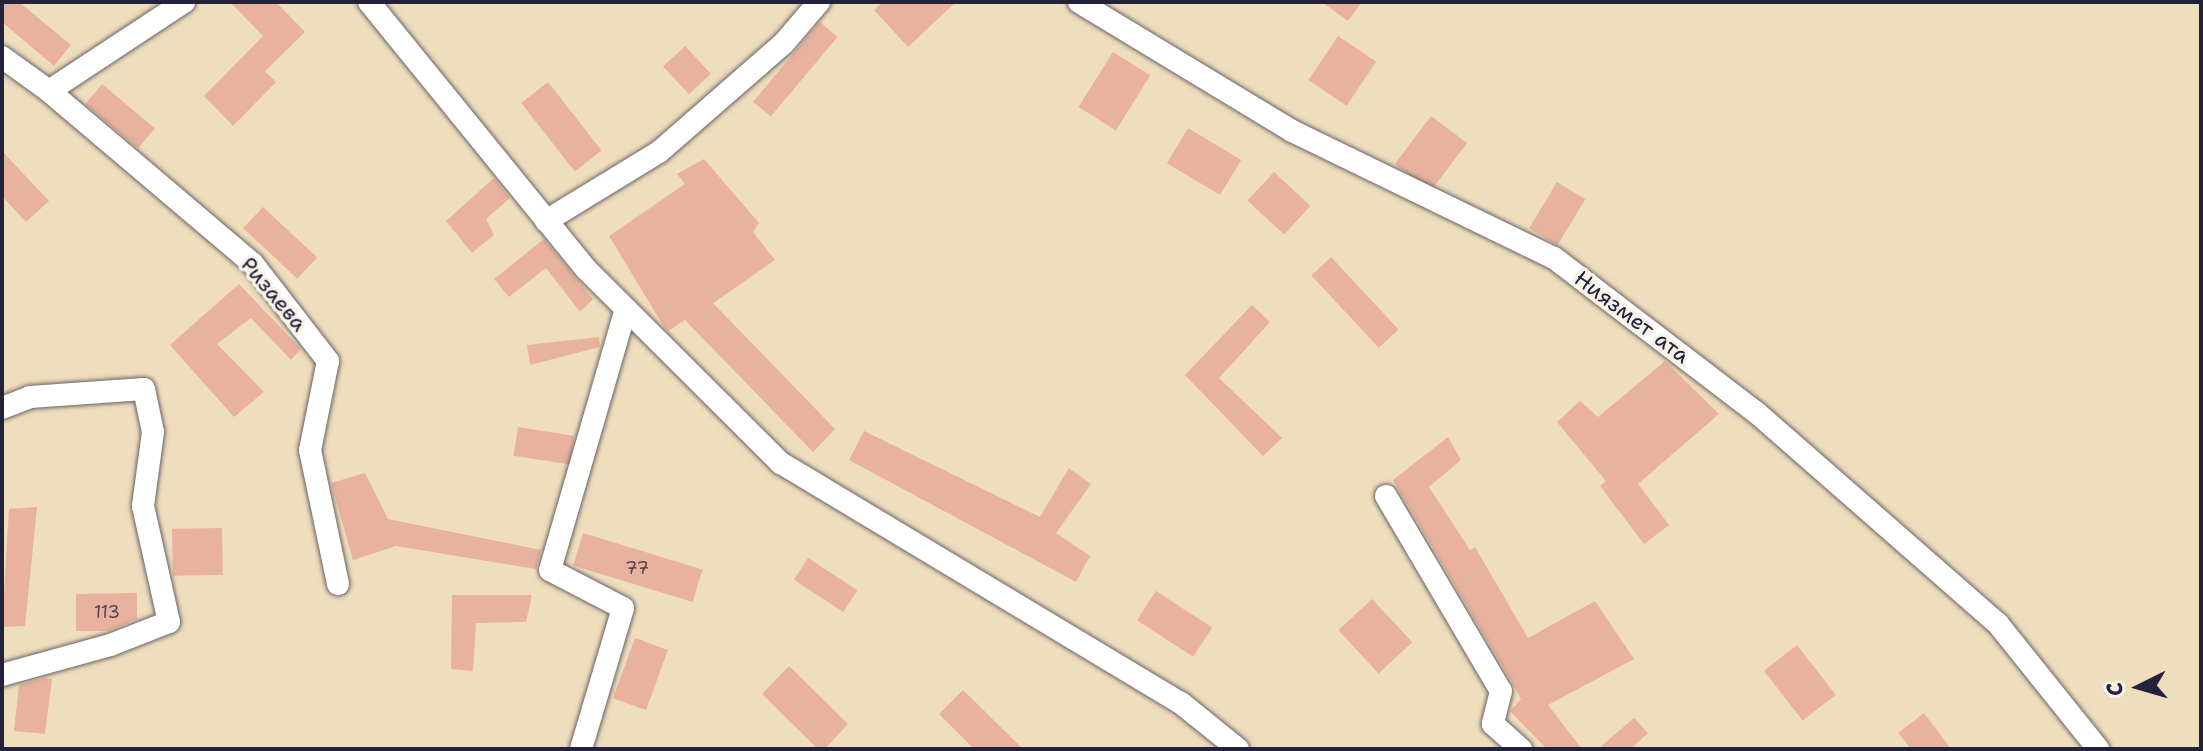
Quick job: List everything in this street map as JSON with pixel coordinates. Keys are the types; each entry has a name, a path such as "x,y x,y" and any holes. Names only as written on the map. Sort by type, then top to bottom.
{"street":[{"path":"49,91 184,2"},
{"path":"369,2 546,221 626,309 781,463 1181,703 1238,749"},
{"path":"546,221 659,152 784,43 819,2"},
{"name":"Ниязмет ата","path":"1079,2 1292,131 1554,258 1757,413 1998,624 2098,749"},
{"name":"Ризаева","path":"2,57 49,91 253,264 328,361 310,450 338,584"},
{"path":"581,749 623,608 550,570 626,309"},
{"path":"2,408 30,397 144,389 153,432 143,506 169,622 110,645 2,675"},
{"path":"1386,496 1501,691 1493,724 1521,749"}],"building":[{"path":"2,2 19,2 71,45 54,66 2,22"},
{"path":"230,2 276,2 305,32 265,71 276,82 233,126 204,96 263,36"},
{"path":"883,2 956,2 908,47 874,10"},
{"path":"1322,2 1362,2 1348,21"},
{"path":"820,22 838,37 771,116 753,102"},
{"path":"1338,36 1376,62 1346,106 1308,80"},
{"path":"685,46 711,74 689,94 663,66"},
{"path":"1113,52 1150,75 1116,130 1079,107"},
{"path":"548,82 602,151 575,171 521,103"},
{"path":"102,84 155,128 138,148 85,104"},
{"path":"1431,116 1467,143 1431,191 1395,164"},
{"path":"1188,128 1241,160 1220,195 1167,163"},
{"path":"2,151 49,201 26,222 2,196"},
{"path":"704,159 759,223 753,232 775,260 713,303 835,429 813,452 685,320 668,331 664,327 609,236 685,184 677,174"},
{"path":"1274,172 1311,206 1284,235 1247,201"},
{"path":"494,178 510,198 486,219 494,235 472,253 446,221"},
{"path":"1557,182 1585,199 1557,245 1529,228"},
{"path":"263,207 317,257 297,279 243,228"},
{"path":"544,239 593,299 580,312 546,268 509,297 494,279"},
{"path":"1331,257 1399,329 1379,348 1311,275"},
{"path":"239,284 301,349 291,360 251,318 217,344 264,392 234,417 170,345"},
{"path":"1252,305 1270,322 1219,378 1282,438 1263,456 1185,375"},
{"path":"599,337 600,347 530,365 527,345"},
{"path":"1665,361 1719,414 1638,484 1669,525 1644,544 1600,486 1606,481 1557,422 1580,401 1598,417"},
{"path":"518,427 574,436 570,465 513,456"},
{"path":"864,431 1040,517 1069,468 1091,484 1056,533 1090,556 1076,582 849,460"},
{"path":"1448,437 1461,460 1429,487 1470,550 1475,547 1528,638 1595,601 1634,659 1548,705 1582,749 1547,749 1510,711 1521,699 1393,480"},
{"path":"365,473 388,519 541,550 536,569 396,546 353,560 331,483"},
{"path":"37,507 25,626 2,627 9,509"},
{"path":"222,528 223,575 173,576 172,529"},
{"path":"583,533 703,570 693,602 573,566"},
{"path":"808,558 857,590 843,612 794,580"},
{"path":"1156,591 1212,627 1193,657 1137,620"},
{"path":"137,593 137,619 108,631 76,631 76,594"},
{"path":"452,595 532,595 526,622 476,623 473,671 451,669"},
{"path":"1372,599 1412,642 1379,674 1338,630"},
{"path":"635,638 668,650 646,710 613,698"},
{"path":"1797,645 1836,695 1803,721 1764,671"},
{"path":"789,666 848,724 825,749 818,749 762,694"},
{"path":"52,679 45,734 14,731 19,685"},
{"path":"963,690 1023,749 974,749 939,714"},
{"path":"1924,713 1951,749 1911,749 1898,733"},
{"path":"1634,718 1648,733 1631,749 1598,749"}]}
